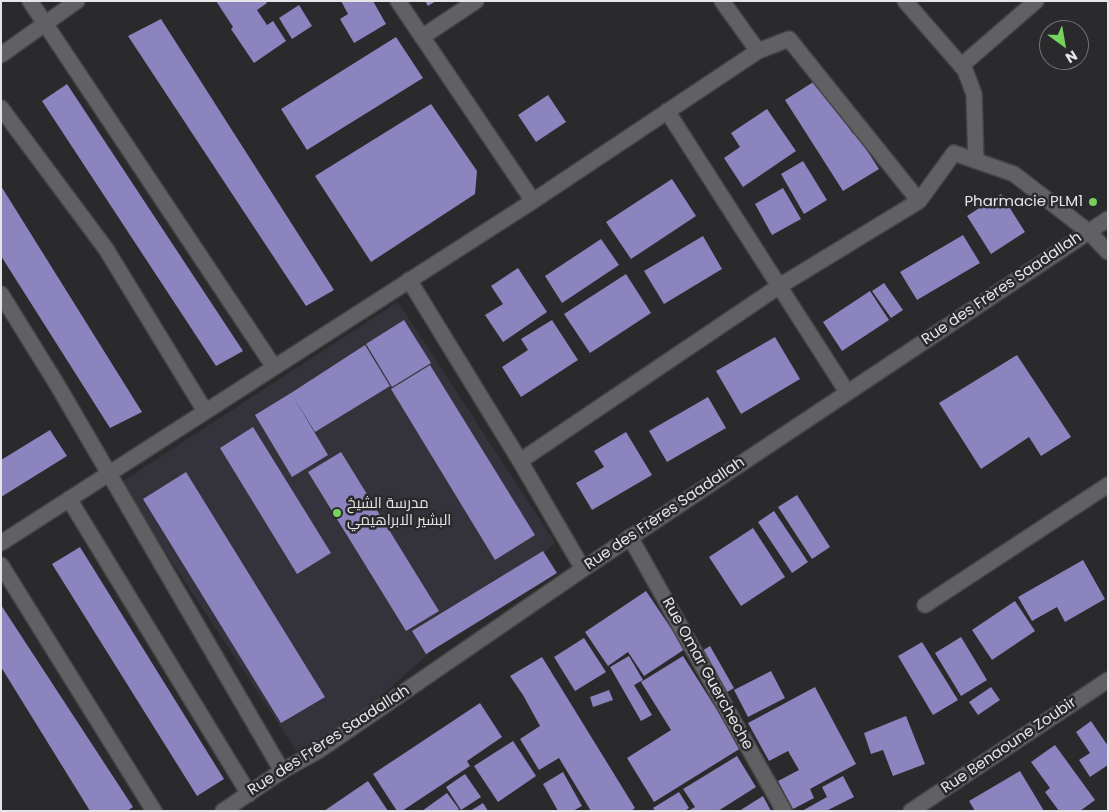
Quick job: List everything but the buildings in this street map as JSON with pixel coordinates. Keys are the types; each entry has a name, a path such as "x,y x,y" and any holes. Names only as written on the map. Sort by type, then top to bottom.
{"street":[{"path":"30,1 274,367"},
{"path":"1,55 78,1"},
{"path":"398,1 532,201"},
{"path":"422,37 476,1"},
{"path":"722,1 758,51"},
{"path":"905,1 966,70 974,94 976,161"},
{"path":"962,66 1036,1"},
{"path":"1,543 532,201 758,51 789,39 919,201"},
{"path":"1,108 106,249 205,411"},
{"path":"667,111 847,392"},
{"path":"520,461 778,287 919,201 954,153 1014,174 1089,232 1108,252"},
{"name":"Rue des Frères Saadallah","path":"223,811 318,751 630,537 1108,219"},
{"path":"409,280 520,461 583,569"},
{"path":"1,294 282,772"},
{"path":"926,605 1108,485"},
{"path":"69,499 249,794"},
{"name":"Rue Omar Guercheche","path":"630,537 784,811"},
{"path":"1,565 154,811"},
{"name":"Rue Benaoune Zoubir","path":"911,811 1108,680"}],"shaded area":[{"name":"مدرسة الشيخ البشير الابراهيمي","path":"398,302 555,543 318,751 303,761 120,483"}],"place":[{"name":"Pharmacie PLM1","path":"1093,202"},
{"name":"مدرسة الشيخ البشير الابراهيمي","path":"337,513"}]}
